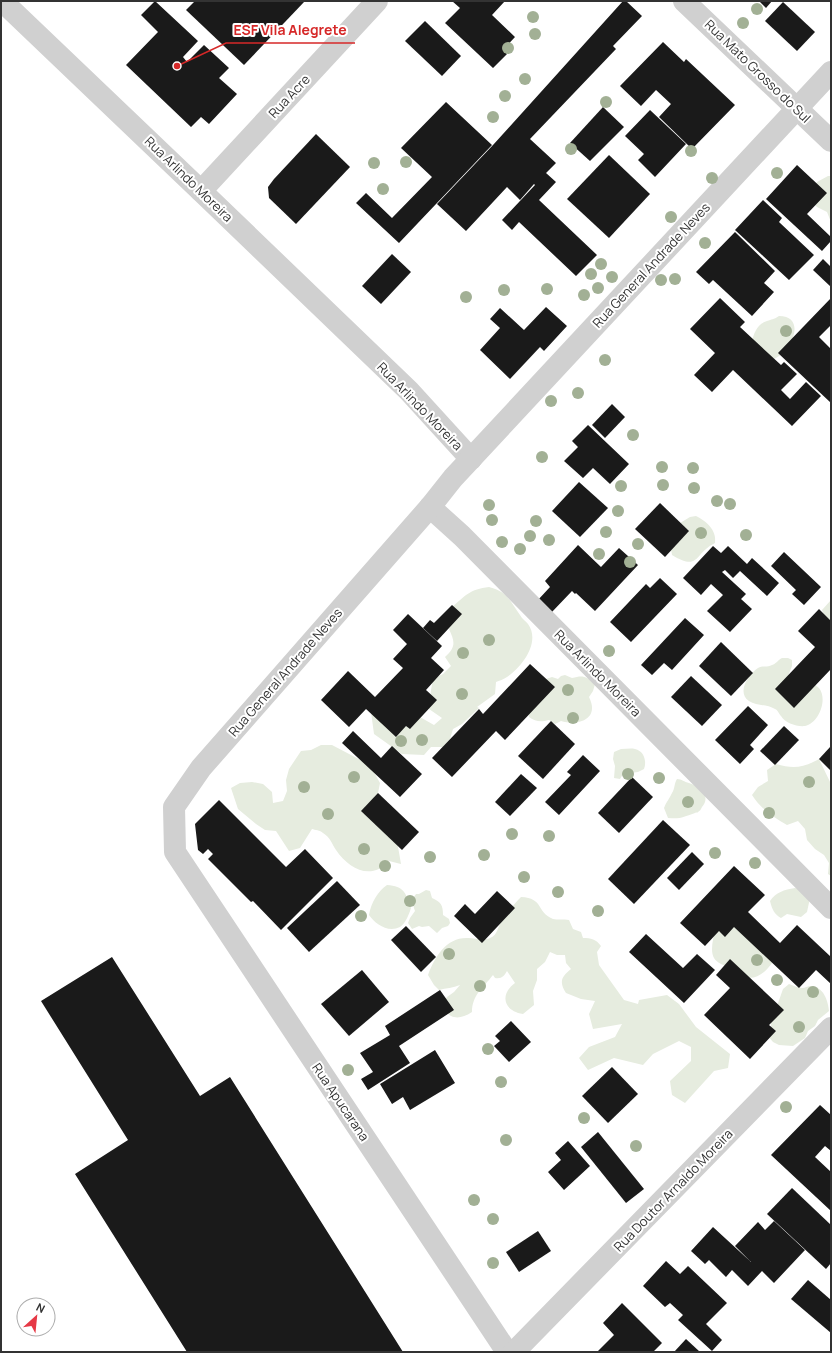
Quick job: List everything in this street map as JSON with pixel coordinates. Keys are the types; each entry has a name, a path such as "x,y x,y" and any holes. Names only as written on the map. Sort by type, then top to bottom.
{"street":[{"name":"Rua Arlindo Moreira","path":"2,1 201,190 408,392 471,459 430,507 468,542 831,908"},
{"name":"Rua Acre","path":"201,190 377,1"},
{"name":"Rua Mato Grosso do Sul","path":"684,1 831,141"},
{"name":"Rua General Andrade Neves","path":"471,459 831,72"},
{"name":"Rua General Andrade Neves","path":"175,852 174,807 201,768 430,507"},
{"name":"Rua Apucarana","path":"175,852 507,1352"},
{"name":"Rua Doutor Arnaldo Moreira","path":"514,1352 831,1028"}],"shaded area":[{"path":"831,176 831,222 827,212 817,207 813,203 811,192 817,182"},
{"path":"779,316 788,318 793,322 794,335 791,342 781,355 774,359 752,341 755,332 761,324"},
{"path":"696,516 703,520 713,530 715,543 703,551 696,559 688,562 672,555 671,549 680,523 690,517"},
{"path":"489,587 504,594 528,624 532,638 528,654 513,673 496,682 495,694 477,707 479,708 462,724 453,729 450,739 443,747 431,747 424,755 402,754 374,734 371,712 404,708 434,725 442,718 429,709 433,679 443,674 451,666 445,657 453,647 453,641 449,629 453,619 451,608 472,591"},
{"path":"831,600 831,624 826,620 822,610"},
{"path":"782,658 792,660 792,666 788,676 804,680 816,686 822,693 823,698 821,710 818,716 810,724 805,726 788,723 778,711 769,706 752,703 745,697 745,683 751,674 758,668 773,664"},
{"path":"565,675 572,678 584,677 595,684 589,697 592,705 590,716 581,721 561,721 555,724 549,720 539,721 529,717 528,710 546,679 552,677 558,679"},
{"path":"321,745 332,745 370,765 380,783 378,793 371,802 397,841 401,864 389,861 382,867 375,870 361,870 347,863 325,835 320,831 312,829 300,848 289,851 276,831 265,830 238,809 231,788 240,783 252,782 263,784 272,792 273,803 283,801 287,791 286,780 289,769 301,751 311,750"},
{"path":"621,749 633,749 641,752 645,760 644,769 638,772 623,774 620,779 614,778 614,752"},
{"path":"819,759 831,784 831,876 828,874 829,863 824,855 815,849 807,840 805,829 798,821 787,825 768,812 752,795 758,787 768,781 767,770 776,764 788,767 798,767"},
{"path":"677,779 697,786 703,792 706,799 700,810 696,813 680,818 668,818 664,808 673,791"},
{"path":"387,885 397,887 404,891 411,908 404,923 395,929 382,927 369,915 375,898"},
{"path":"795,888 802,890 810,898 807,912 801,917 787,914 781,918 774,911 770,901 775,895"},
{"path":"426,890 430,891 432,898 441,904 443,915 449,919 450,923 448,926 442,928 437,933 429,926 419,926 412,929 408,923 415,911 413,902 414,896"},
{"path":"521,897 533,900 544,913 553,919 569,920 573,929 581,932 583,938 593,939 601,946 597,952 599,965 624,1000 638,1004 639,1000 667,995 679,1004 696,1027 730,1054 728,1068 714,1071 685,1103 672,1095 670,1081 691,1061 691,1047 679,1041 653,1054 643,1065 614,1058 588,1070 579,1058 589,1047 615,1037 622,1024 593,1029 589,1014 595,1001 581,999 566,993 562,986 562,980 571,969 566,963 565,955 557,955 550,952 545,962 537,969 537,980 533,991 534,1005 523,1014 511,1010 506,1002 505,997 507,992 515,983 507,971 501,978 495,978 493,975 476,996 472,1006 472,1012 462,1017 454,1017 447,1013 441,1005 460,985 439,990 428,975 434,961 448,944 454,941 468,938 485,939 493,937 500,923"},
{"path":"733,921 771,958 772,963 763,973 755,977 747,978 741,975 715,960 713,955 712,945 715,931"},
{"path":"789,984 802,988 811,986 819,989 828,1003 829,1011 818,1020 815,1026 808,1031 805,1038 793,1046 779,1045 773,1042 768,1036 771,1026 771,1015 777,1006 783,989"}],"building":[{"path":"155,1 198,41 183,57 187,62 204,45 229,68 219,78 237,94 209,124 201,117 191,127 126,65 158,32 141,15"},
{"path":"195,1 305,1 244,65 186,10"},
{"path":"452,1 505,1 492,15 515,37 503,50 507,54 493,68 445,23 460,8"},
{"path":"623,1 626,1 642,16 613,46 616,49 530,139 556,163 546,173 556,182 539,200 597,255 576,276 519,222 512,230 502,220 535,185 534,184 520,200 507,187 466,231 437,204 493,145"},
{"path":"759,1 772,1 766,8"},
{"path":"783,2 815,32 797,51 765,21"},
{"path":"425,21 461,56 442,76 405,41"},
{"path":"663,42 684,62 686,59 735,105 692,149 659,117 671,104 656,90 641,106 620,86"},
{"path":"446,102 492,145 399,243 356,203 366,193 392,218 432,177 401,148"},
{"path":"603,107 624,127 590,161 570,143"},
{"path":"650,110 686,144 655,177 638,160 644,154 625,136"},
{"path":"316,134 350,167 296,224 269,198 268,187"},
{"path":"609,155 650,194 609,238 567,199"},
{"path":"797,165 827,193 807,214 831,237 831,241 822,251 766,199"},
{"path":"763,200 782,218 779,222 814,255 789,280 735,230"},
{"path":"735,232 775,271 764,283 774,292 752,316 713,280 709,284 696,272"},
{"path":"392,254 411,272 381,304 362,286"},
{"path":"823,259 831,267 831,287 813,270"},
{"path":"720,298 745,322 740,327 781,365 784,362 797,374 781,390 790,399 806,382 821,396 792,426 733,370 712,392 694,375 715,353 690,329"},
{"path":"831,298 831,325 819,337 831,349 831,403 778,353"},
{"path":"546,307 567,326 544,351 540,347 510,379 480,350 500,328 490,319 500,308 524,330"},
{"path":"612,404 625,417 605,438 592,425"},
{"path":"588,425 629,464 610,484 593,468 583,478 564,461 578,447 572,441"},
{"path":"579,482 608,508 580,537 552,511"},
{"path":"660,503 689,531 665,557 635,529"},
{"path":"578,545 601,567 619,548 638,565 595,611 572,591 551,613 537,601 550,587 545,581"},
{"path":"713,546 721,553 728,546 747,564 752,558 779,583 767,596 740,571 733,578 725,570 722,572 746,594 741,599 752,609 730,632 707,611 723,595 711,584 701,595 683,578"},
{"path":"784,552 821,587 804,605 792,594 796,590 771,566"},
{"path":"660,578 677,594 631,642 610,622 646,584 650,588"},
{"path":"452,605 462,614 437,641 423,628 430,620 434,623"},
{"path":"819,609 831,621 831,669 794,708 775,689 815,647 798,631"},
{"path":"408,614 442,646 431,658 444,670 426,690 437,700 410,729 406,726 396,737 366,709 349,727 321,700 348,671 375,697 403,668 393,659 407,644 393,630"},
{"path":"685,618 704,635 672,670 664,663 652,675 641,665"},
{"path":"721,642 753,673 731,696 699,666"},
{"path":"530,664 555,687 505,740 496,731 452,777 432,758 479,709 483,714"},
{"path":"691,676 722,705 702,726 671,697"},
{"path":"748,706 768,725 750,745 754,749 740,764 715,740"},
{"path":"551,721 575,744 543,779 518,756"},
{"path":"784,726 799,740 775,765 760,751"},
{"path":"353,731 381,758 392,746 422,774 400,797 342,743"},
{"path":"831,746 831,771 819,759"},
{"path":"583,755 600,771 559,815 545,802 571,775 567,772"},
{"path":"521,774 537,788 510,816 495,802"},
{"path":"632,777 653,797 619,833 598,813"},
{"path":"378,793 419,832 402,850 361,811"},
{"path":"219,800 286,867 305,849 333,878 281,930 253,901 251,902 208,859 213,854 208,849 203,854 198,850 195,824"},
{"path":"663,820 690,845 634,904 608,879"},
{"path":"692,852 704,864 679,890 667,878"},
{"path":"734,866 765,895 748,912 780,943 797,925 831,957 831,984 816,970 799,988 734,927 725,937 719,931 705,946 680,923"},
{"path":"337,881 360,905 309,952 287,928"},
{"path":"497,891 515,908 482,943 454,916 465,904 475,914"},
{"path":"406,926 436,957 421,972 391,940"},
{"path":"646,934 683,968 697,954 715,970 684,1003 629,952"},
{"path":"112,957 200,1096 230,1077 403,1352 187,1352 75,1174 128,1140 41,1001"},
{"path":"730,959 784,1010 769,1025 776,1031 750,1059 704,1015 730,988 716,975"},
{"path":"362,970 389,1002 349,1036 321,1004"},
{"path":"440,990 454,1010 399,1046 410,1063 368,1090 361,1079 373,1072 360,1053 390,1035 385,1026"},
{"path":"511,1021 531,1042 509,1062 494,1046 500,1041 495,1036"},
{"path":"435,1050 455,1083 410,1110 403,1097 392,1104 380,1084"},
{"path":"612,1067 638,1094 608,1123 582,1096"},
{"path":"820,1105 831,1115 831,1151 825,1146 815,1157 831,1172 831,1211 771,1155"},
{"path":"598,1132 644,1189 626,1203 581,1147"},
{"path":"568,1141 590,1166 564,1190 548,1172 561,1160 555,1153"},
{"path":"792,1188 831,1225 831,1263 826,1269 767,1214"},
{"path":"774,1221 805,1250 774,1283 762,1271 748,1286 732,1270 726,1277 709,1260 705,1264 691,1251 713,1227 751,1262 735,1246 758,1222 765,1230"},
{"path":"538,1231 551,1251 519,1272 506,1252"},
{"path":"666,1261 680,1274 688,1266 727,1303 706,1324 722,1340 712,1351 678,1320 683,1315 670,1303 665,1307 643,1286"},
{"path":"808,1280 831,1300 831,1333 791,1299"},
{"path":"622,1303 662,1343 653,1352 597,1352 614,1335 603,1323"},
{"path":"686,1339 700,1352 674,1352"}],"place":[{"name":"ESF Vila Alegrete","path":"177,66"}]}
